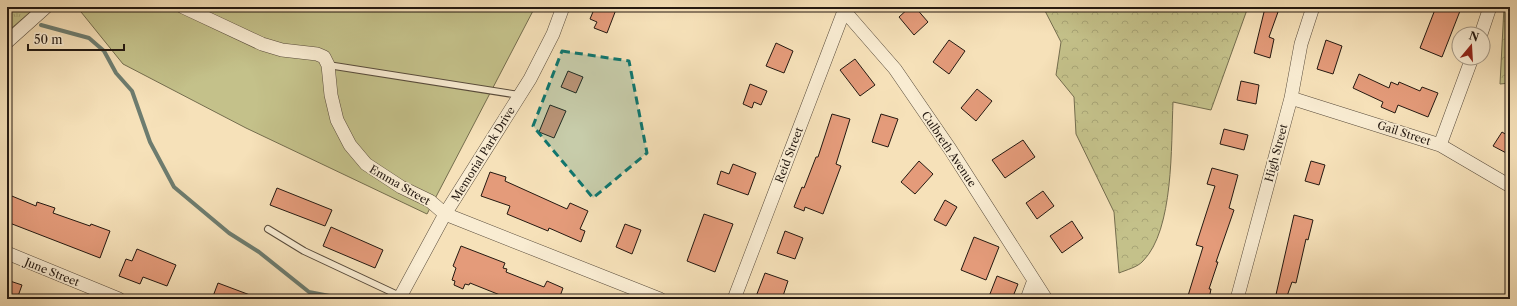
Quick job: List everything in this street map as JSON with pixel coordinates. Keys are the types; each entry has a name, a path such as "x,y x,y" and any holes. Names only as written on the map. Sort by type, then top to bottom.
{"street":[{"path":"7,42 46,7"},
{"path":"183,7 262,44 282,50 317,54 324,57 328,65"},
{"name":"Memorial Park Drive","path":"400,298 445,214 530,79 553,34 563,7"},
{"name":"High Street","path":"1237,299 1291,98 1301,44 1313,7"},
{"path":"1484,26 1490,7"},
{"name":"Culbreth Avenue","path":"842,9 895,69 950,149 1046,299"},
{"name":"Reid Street","path":"734,299 842,9"},
{"name":"Emma Street","path":"328,65 331,94 337,120 350,146 366,164 401,187 430,201 445,214 660,299"},
{"path":"1440,145 1469,66"},
{"name":"Gail Street","path":"1291,98 1440,145 1510,186"},
{"name":"June Street","path":"7,253 102,296 119,299"},
{"path":"1027,299 1034,280"}],"lane":[{"path":"328,65 519,95"},
{"path":"268,230 304,251 400,298"}],"highlighted area":[{"path":"562,51 629,61 647,153 593,198 533,126"}],"green space":[{"path":"7,7 36,7 7,32"},
{"path":"77,7 535,7 427,214 246,128 123,64"},
{"path":"1043,7 1248,7 1211,110 1173,102 1169,186 1166,208 1160,229 1153,247 1143,261 1135,267 1119,273 1114,212 1076,134 1074,97 1056,75 1061,42"},
{"path":"1504,7 1510,7 1510,83 1500,84"}],"building":[{"path":"595,7 617,7 607,33 594,28 597,22 590,19"},
{"path":"910,7 915,7 928,22 914,35 899,17"},
{"path":"1436,7 1450,7 1460,11 1454,26 1451,26 1451,34 1442,57 1420,48"},
{"path":"1265,8 1278,12 1269,37 1274,39 1270,58 1254,53"},
{"path":"949,40 965,51 949,74 933,62"},
{"path":"1326,40 1342,46 1333,74 1317,69"},
{"path":"776,43 793,51 784,73 766,66"},
{"path":"855,59 875,85 860,96 840,70"},
{"path":"568,71 583,77 576,93 561,87"},
{"path":"1359,74 1389,88 1391,82 1398,85 1399,82 1420,91 1422,87 1438,93 1428,117 1398,105 1395,113 1381,107 1383,102 1353,88"},
{"path":"1241,81 1259,85 1256,104 1237,100"},
{"path":"750,84 767,91 761,105 754,102 752,108 743,104"},
{"path":"977,89 992,101 976,121 961,108"},
{"path":"550,105 566,111 554,138 539,132"},
{"path":"832,114 850,119 836,164 841,166 823,214 805,207 804,211 794,207 802,187 804,188 816,157 818,157"},
{"path":"881,114 898,119 888,147 872,142"},
{"path":"1224,129 1248,135 1244,150 1220,144"},
{"path":"1502,132 1510,137 1510,155 1493,146"},
{"path":"1023,140 1035,157 1005,178 992,160"},
{"path":"919,161 933,174 915,194 901,182"},
{"path":"1311,161 1325,165 1319,185 1305,181"},
{"path":"733,164 756,173 748,195 717,184 721,171 729,174"},
{"path":"1212,168 1238,175 1229,208 1234,210 1216,262 1218,262 1209,289 1211,289 1209,299 1187,299 1203,247 1196,245 1215,186 1207,184"},
{"path":"490,172 506,177 505,181 567,209 570,203 588,211 580,229 585,231 581,242 549,228 548,231 507,214 510,206 481,196"},
{"path":"277,188 332,210 325,226 270,205"},
{"path":"1043,191 1054,206 1037,219 1026,203"},
{"path":"7,194 36,206 37,202 55,208 53,213 90,226 91,224 110,231 100,258 7,222"},
{"path":"945,200 957,207 946,226 934,220"},
{"path":"704,214 733,224 715,272 687,261"},
{"path":"1294,215 1313,220 1308,240 1306,239 1296,283 1292,282 1286,299 1275,299"},
{"path":"1072,221 1083,238 1062,253 1050,236"},
{"path":"625,224 641,230 632,254 616,247"},
{"path":"331,227 383,250 375,268 323,246"},
{"path":"785,231 803,238 795,259 777,253"},
{"path":"974,237 999,247 986,280 961,270"},
{"path":"461,246 505,263 503,268 507,269 506,272 544,287 547,281 563,288 559,299 510,299 470,283 469,285 465,284 463,289 454,285 455,281 452,280 456,268 453,266"},
{"path":"137,249 176,265 167,286 143,277 140,284 119,276 126,259 132,261"},
{"path":"765,273 788,281 782,299 755,299"},
{"path":"997,276 1018,284 1012,299 988,299"},
{"path":"7,280 22,285 17,299 7,299"},
{"path":"218,283 258,298 258,299 212,299"}],"waterway":[{"path":"41,25 89,38 104,51 116,73 132,91 150,142 174,187 229,233 259,252 309,292 345,299"}]}
